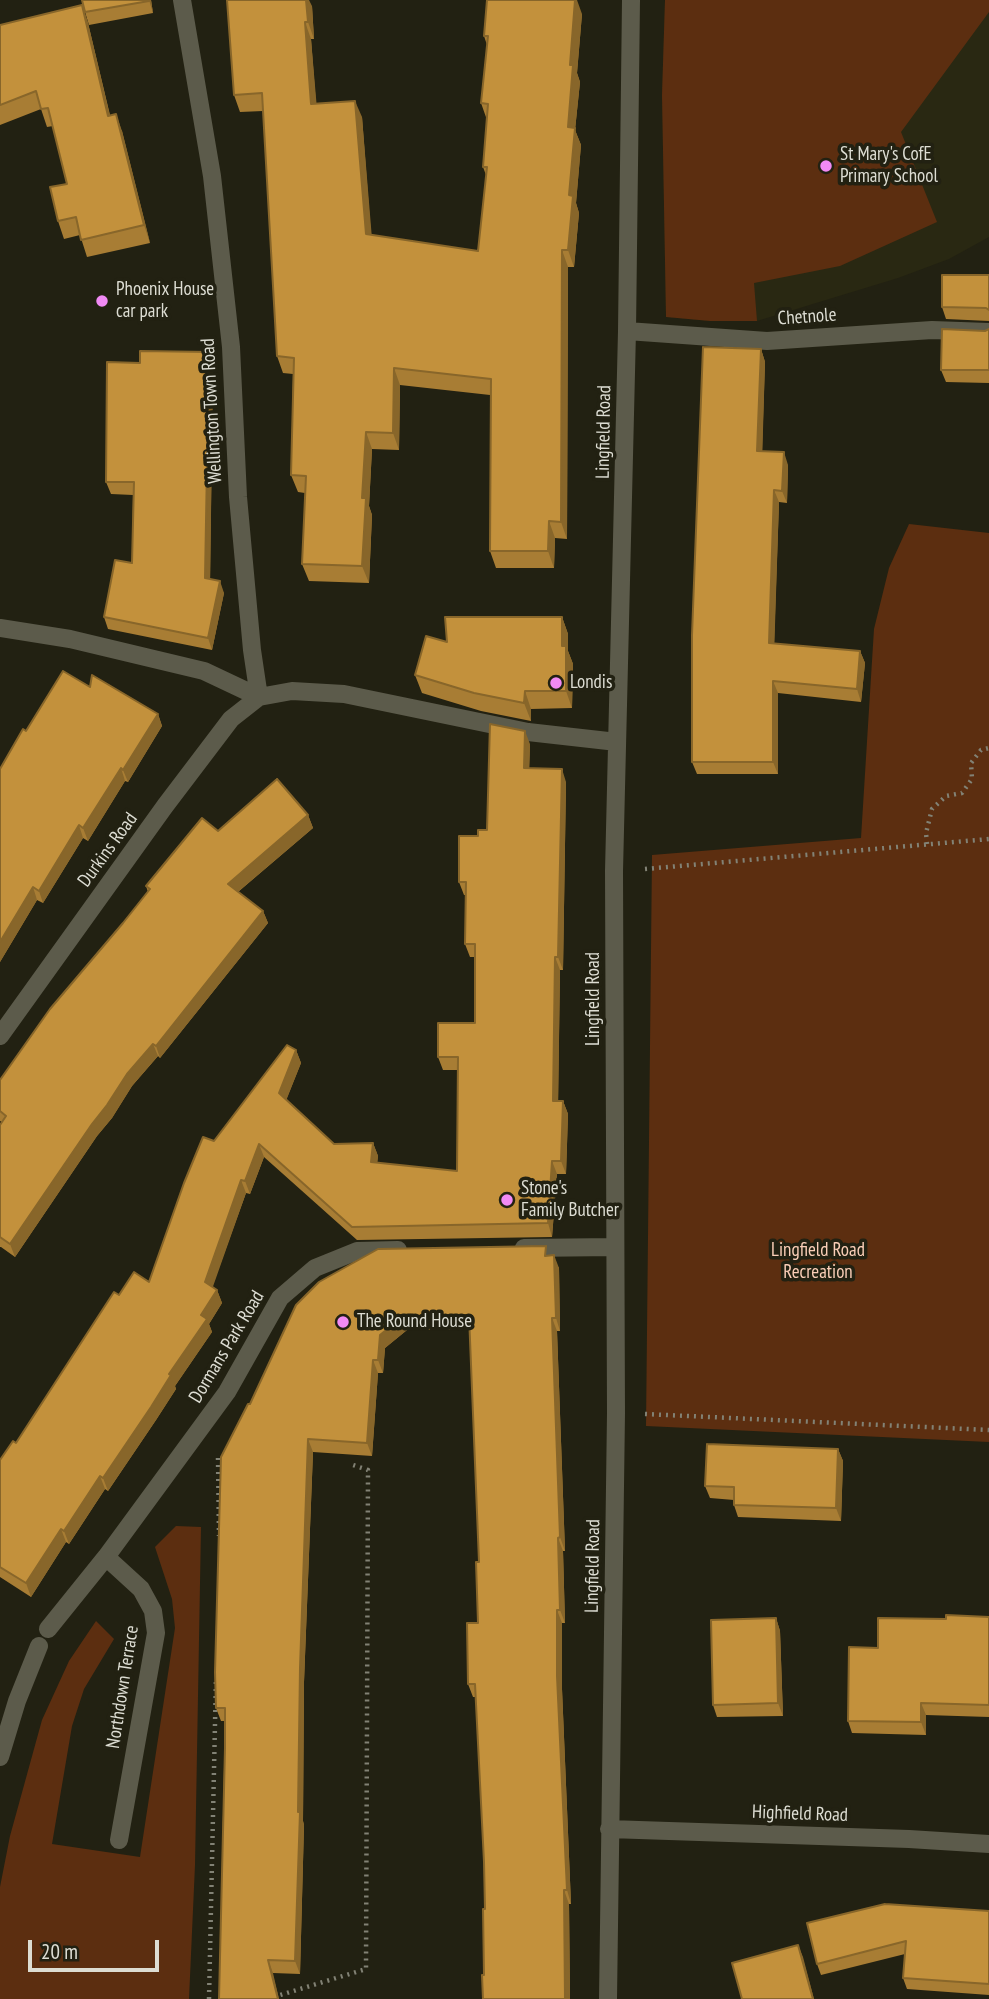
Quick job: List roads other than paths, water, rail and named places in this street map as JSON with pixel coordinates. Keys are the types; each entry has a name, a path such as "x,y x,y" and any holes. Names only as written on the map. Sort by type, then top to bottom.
{"street":[{"name":"Wellington Town Road","path":"181,0 212,176 231,347 238,496 259,697"},
{"name":"Lingfield Road","path":"608,1999 616,1412 614,871 627,331 631,0"},
{"name":"Chetnole","path":"627,331 767,341 932,330 989,332"},
{"path":"0,628 70,639 204,671 259,697"},
{"name":"Durkins Road","path":"0,1036 165,806 231,719 259,697 292,691 344,694 528,732 617,742"},
{"path":"506,1248 615,1247"},
{"name":"Dormans Park Road","path":"48,1629 106,1557 227,1392 280,1298 314,1268 357,1251 411,1250"},
{"name":"Northdown Terrace","path":"106,1557 141,1589 153,1611 156,1633 119,1840"},
{"path":"0,1757 17,1701 39,1646"},
{"name":"Highfield Road","path":"609,1829 989,1843"}],"place":[{"name":"St Mary's CofE Primary School","path":"826,166"},
{"name":"Phoenix House car park","path":"102,301"},
{"name":"Londis","path":"556,683"},
{"name":"Stone's Family Butcher","path":"507,1200"},
{"name":"The Round House","path":"343,1322"}],"park label":[{"name":"Lingfield Road Recreation","path":"818,1262"}]}
